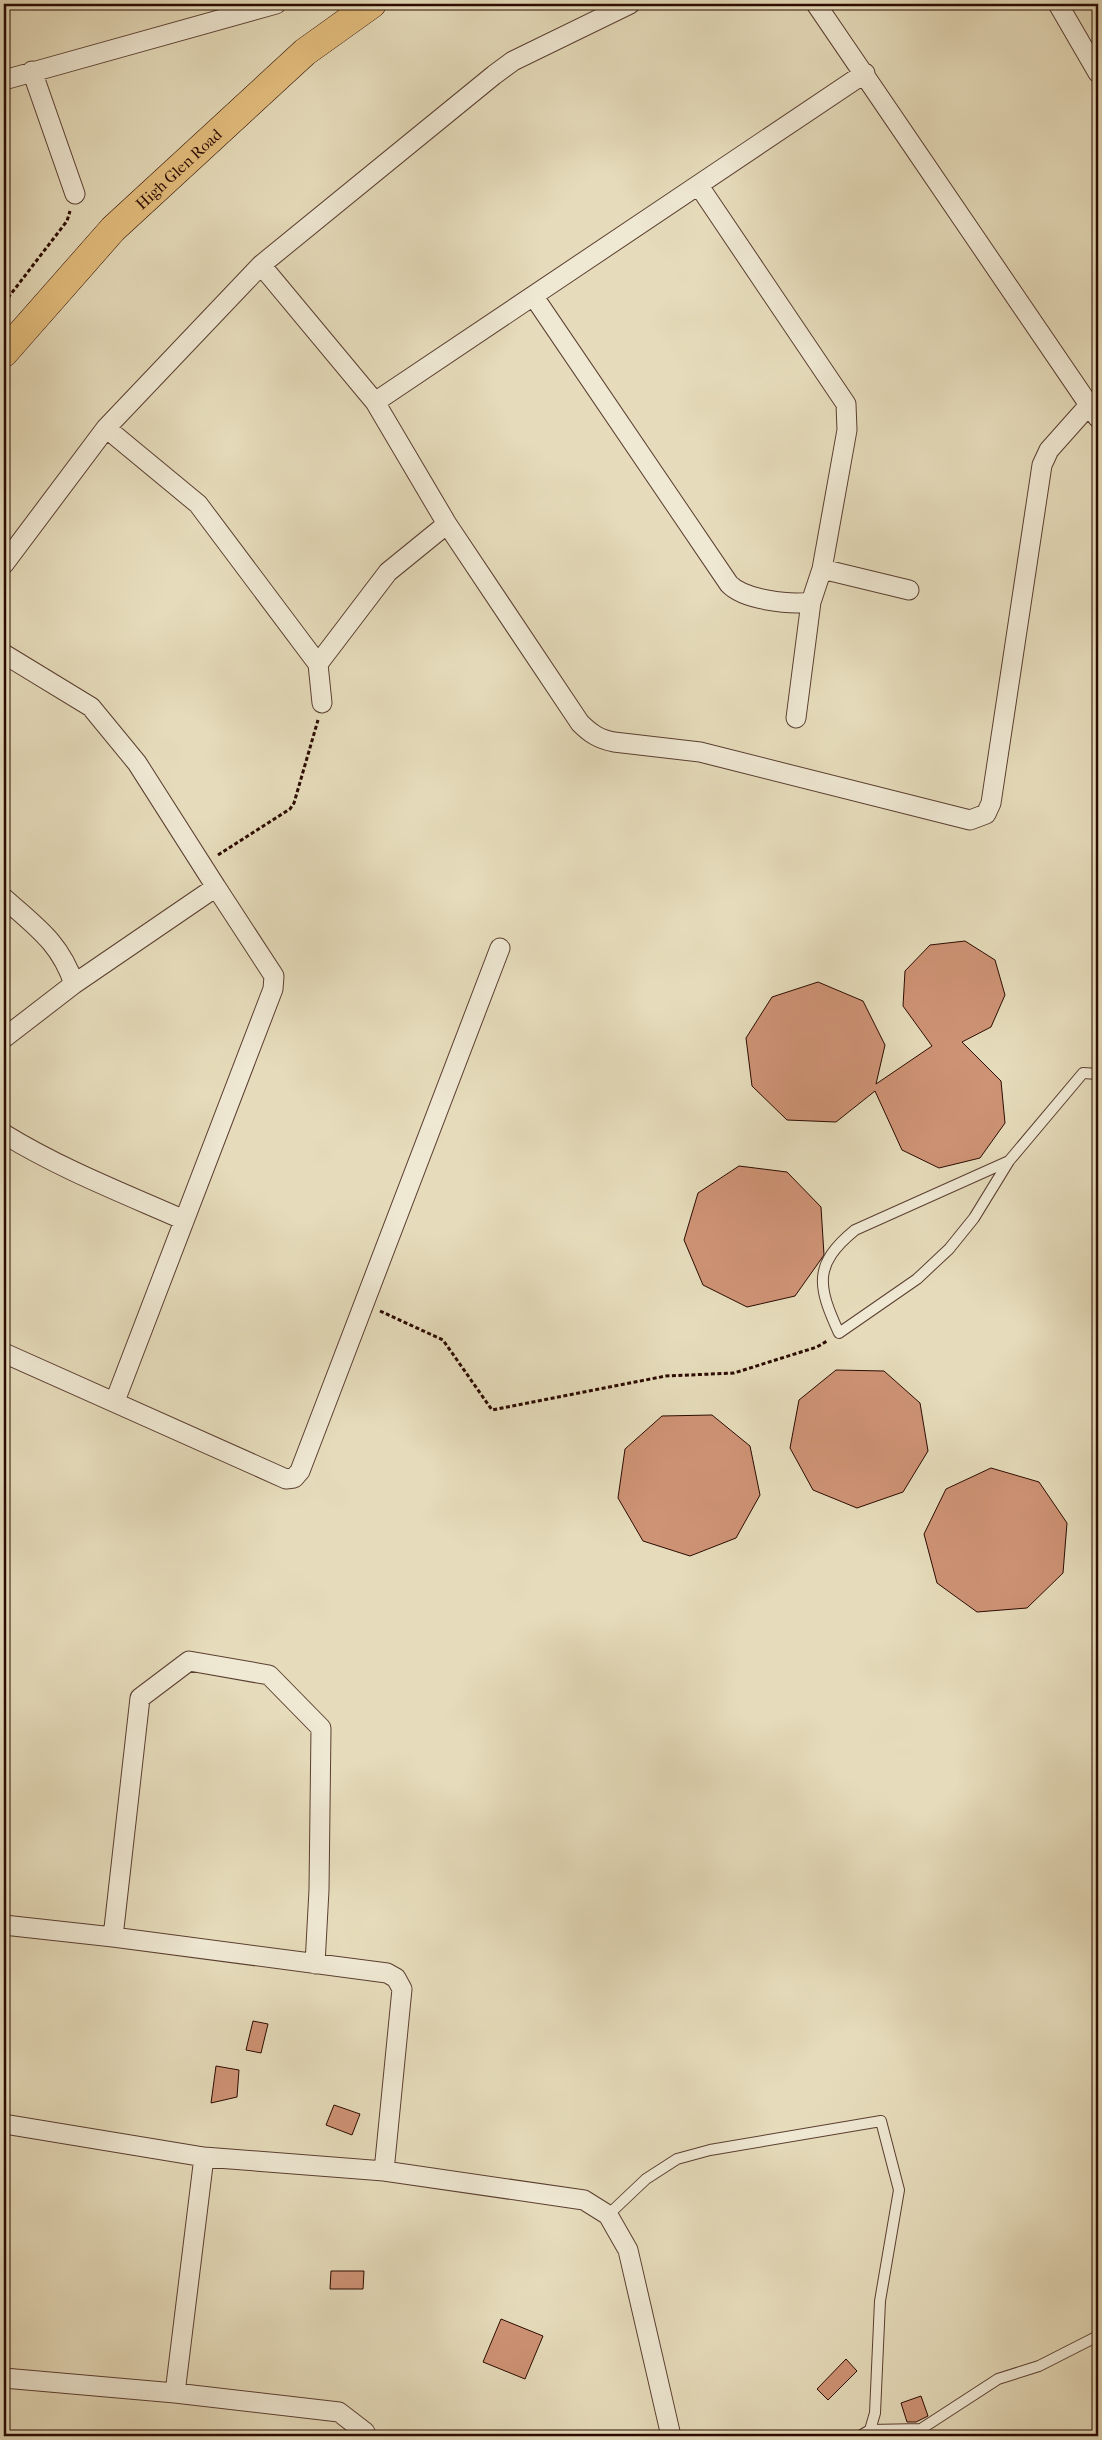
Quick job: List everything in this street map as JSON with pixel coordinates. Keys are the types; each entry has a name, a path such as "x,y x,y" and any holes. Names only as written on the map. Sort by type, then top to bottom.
{"main road":[{"name":"High Glen Road","path":"4,353 113,229 305,52 372,4"}],"street":[{"path":"4,80 276,4"},
{"path":"4,564 106,428 261,265 494,74 513,61 630,4"},
{"path":"261,265 375,402 446,524 580,723 590,733 600,739 700,752 975,820 986,814 991,803 1042,465 1049,450 1094,412 865,73 816,4"},
{"path":"1058,4 1098,73"},
{"path":"32,71 75,194"},
{"path":"375,402 865,73"},
{"path":"699,186 846,404 847,430 822,568 811,602 796,718"},
{"path":"534,297 729,584 736,591 747,595 798,604 811,602"},
{"path":"106,428 198,504 318,664 322,703"},
{"path":"318,664 388,572 446,524"},
{"path":"822,568 909,590"},
{"path":"4,654 91,707 137,763 202,866 272,971 274,985 115,1401"},
{"path":"4,1038 74,984 216,887"},
{"path":"7,906 50,939 61,952 74,984"},
{"path":"4,1353 286,1479 294,1478 300,1471 500,948"},
{"path":"4,1134 32,1151 184,1220"},
{"path":"113,1937 140,1698 189,1661 269,1675 321,1728 319,1890 314,1964"},
{"path":"4,1925 113,1937 387,1973 400,1984 402,1989 384,2171"},
{"path":"4,2124 204,2157 384,2171 584,2200 608,2215 628,2250 671,2436"},
{"path":"175,2393 204,2157"},
{"path":"4,2378 175,2393 339,2412 366,2432 366,2436"}],"lane":[{"path":"1009,1161 855,1230 836,1246 823,1273 823,1295 839,1333 917,1279 949,1249 974,1218 1009,1161 1083,1073 1098,1074"},
{"path":"608,2215 646,2179 677,2159 710,2150 881,2121 899,2190 880,2301 875,2413 870,2430"},
{"path":"860,2436 870,2430 920,2429 998,2379 1039,2366 1098,2336"}],"path":[{"path":"4,303 67,221 75,194"},
{"path":"202,866 290,809 294,803 322,703"},
{"path":"364,1304 443,1340 492,1410 666,1376 734,1373 817,1347 839,1333"}],"building":[{"path":"965,941 995,960 1005,995 991,1027 962,1042 1001,1081 1005,1123 980,1158 939,1168 902,1150 875,1091 836,1122 787,1120 752,1086 746,1038 772,997 818,982 863,1001 885,1045 876,1084 932,1046 903,1006 905,971 930,945"},
{"path":"739,1166 787,1172 821,1207 824,1255 795,1296 747,1307 703,1285 684,1240 698,1193"},
{"path":"836,1370 884,1371 920,1403 928,1451 903,1492 857,1508 813,1490 790,1448 799,1400"},
{"path":"712,1415 750,1446 760,1495 736,1538 690,1556 643,1541 618,1498 625,1449 662,1416"},
{"path":"991,1468 1039,1482 1067,1523 1063,1573 1027,1608 977,1612 937,1583 924,1534 946,1489"},
{"path":"253,2021 268,2024 261,2053 246,2050"},
{"path":"216,2066 239,2070 237,2097 211,2103"},
{"path":"334,2105 360,2114 352,2135 326,2125"},
{"path":"331,2271 364,2271 363,2289 330,2289"},
{"path":"501,2319 543,2336 525,2379 483,2362"},
{"path":"846,2359 857,2371 828,2400 817,2389"},
{"path":"921,2396 928,2416 916,2422 907,2422 901,2403"}]}
